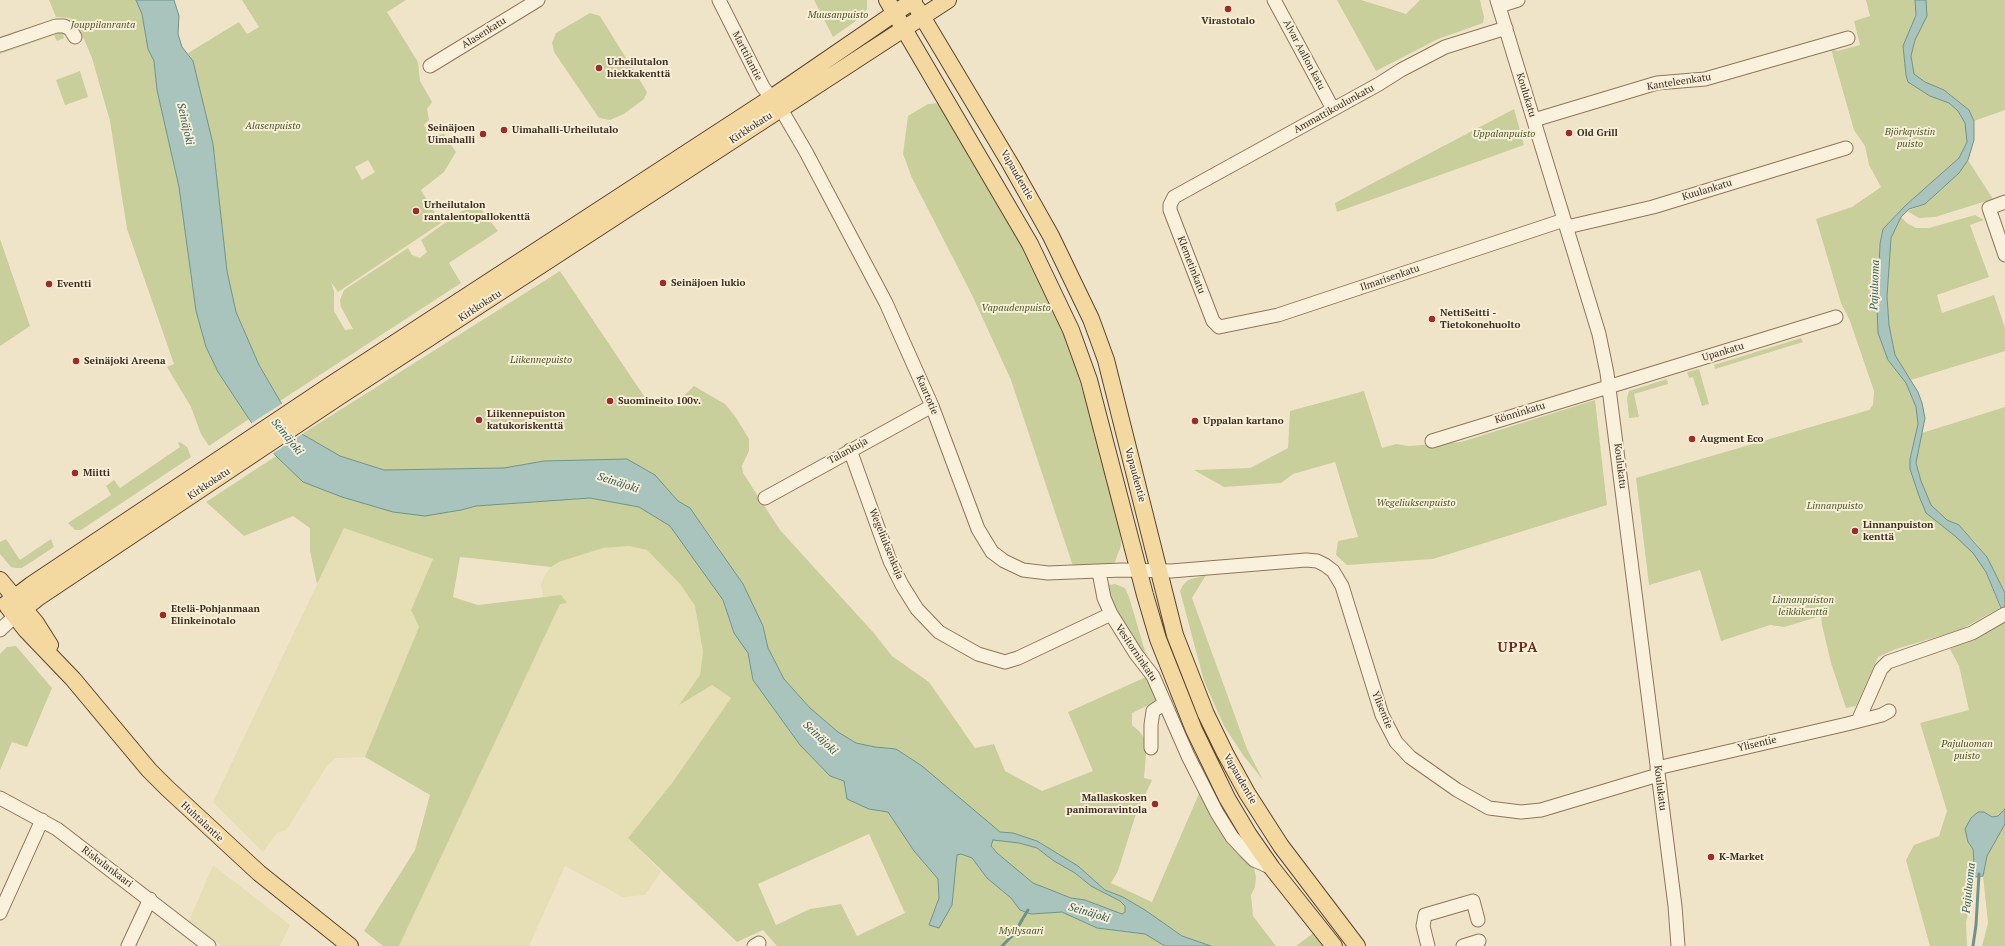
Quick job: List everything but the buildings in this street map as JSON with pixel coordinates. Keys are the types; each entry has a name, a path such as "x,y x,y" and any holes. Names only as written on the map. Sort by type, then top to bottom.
{"main road":[{"name":"Kirkkokatu","path":"776,103 891,6 913,0"},
{"name":"Vapaudentie","path":"913,0 1012,165 1051,236 1091,319 1106,360 1176,635 1206,714 1225,753 1281,846 1357,946"},
{"name":"Kirkkokatu","path":"10,606 336,390 776,103 904,28 948,0"},
{"name":"Vapaudentie","path":"891,6 1030,244 1071,330 1088,380 1138,570 1158,639 1194,730 1227,798 1249,835 1272,868 1334,946"},
{"name":"Huhtalantie","path":"0,580 10,606 36,623 73,679 150,770 181,802 259,873 350,946"}],"street":[{"name":"Alasenkatu","path":"430,66 538,0"},
{"name":"Marttilantie","path":"718,0 764,87 776,103"},
{"name":"Alvar Aallon katu","path":"1274,0 1333,110"},
{"path":"1498,3 1518,0"},
{"name":"Koulukatu","path":"1498,3 1599,334 1610,386 1678,946"},
{"path":"0,45 56,26 64,26 70,29 75,37"},
{"name":"Ammattikoulunkatu","path":"1170,204 1174,197 1333,110 1401,70 1445,47 1506,28"},
{"name":"Kanteleenkatu","path":"1534,120 1657,84 1705,79 1848,38"},
{"name":"Kaartotie","path":"776,103 824,185 886,303 932,406 978,529 992,552 1004,561 1023,570 1048,573 1138,570"},
{"name":"Kuulankatu","path":"1565,223 1652,207 1846,148"},
{"path":"2005,202 1989,208 2005,256"},
{"name":"Klemetinkatu","path":"1170,204 1170,210 1215,325"},
{"name":"Ilmarisenkatu","path":"1215,325 1219,327 1227,326 1278,315 1565,223"},
{"name":"Upankatu","path":"1610,386 1836,317"},
{"name":"Könninkatu","path":"1432,441 1610,386"},
{"name":"Talankuja","path":"765,498 932,406"},
{"name":"Wegeliuksenkuja","path":"850,450 893,567 917,609 939,632 978,654 1005,662 1025,655 1111,614"},
{"name":"Ylisentie","path":"1138,570 1160,571 1306,560 1325,565 1333,571 1342,586 1382,715 1396,742 1410,756 1439,779 1480,805 1494,810 1521,812 1541,810 1657,771 1882,715 1889,711"},
{"name":"Vesitorninkatu","path":"1099,572 1104,598 1111,614 1136,654 1153,676 1217,813 1232,837 1254,860 1272,868"},
{"path":"0,630 10,606"},
{"path":"1858,721 1881,669 1888,662 1950,642 1972,633 2003,616"},
{"path":"1151,748 1151,725 1153,711 1165,703"},
{"name":"Riskulankaari","path":"0,798 57,829 150,899 209,946"},
{"path":"0,913 42,820"},
{"path":"128,946 150,899"},
{"path":"1428,946 1423,926 1424,915 1473,901 1478,920"},
{"path":"1463,946 1479,941"}],"shaded area":[{"path":"344,528 433,559 411,610 419,627 365,757 336,758 327,766 286,830 277,833 263,852 213,802"},
{"path":"629,546 647,550 680,584 695,606 703,652 700,675 680,704 712,685 731,698 672,783 628,838 661,872 645,895 623,897 565,866 529,946 399,946 560,604 566,602 561,595 543,597 541,585 544,576 551,567 559,562 603,548"},
{"path":"213,865 290,925 280,946 221,946 189,921"}],"green space":[{"name":"Jouppilanranta","path":"49,0 136,0 142,14 148,49 154,61 157,90 179,187 196,311 206,347 218,372 249,419 209,446 201,434 191,407 167,367 174,364 127,229 110,121 92,58 80,30 70,18 56,17"},
{"name":"Alasenpuisto","path":"242,0 406,0 387,12 418,62 420,81 432,102 427,109 429,120 424,125 430,136 444,134 456,152 444,172 421,190 441,223 338,292 331,282 334,291 334,311 345,330 353,329 341,307 340,300 344,290 408,248 412,255 420,258 427,252 421,240 462,211 481,209 498,231 449,263 461,283 280,401 259,365 236,312 227,271 213,144 193,61 188,53 239,22 247,34 259,27","holes":["368,160 375,172 362,180 355,167"]},
{"name":"Muusanpuisto","path":"814,0 867,0 867,9 860,18 833,37"},
{"path":"1337,0 1361,0 1406,14 1420,0 1480,0 1484,17 1483,23 1438,39 1376,71"},
{"name":"Linnanpuisto","path":"1866,0 1915,0 1916,15 1903,46 1906,75 1909,82 1930,96 1949,103 1958,111 1965,123 1967,132 1967,142 1959,158 1906,205 1883,229 1880,244 1880,272 1888,360 1906,383 1916,407 1918,424 1910,458 1910,469 1919,496 1973,553 1986,572 2000,608 1960,630 1896,649 1878,657 1856,706 1846,708 1831,663 1821,616 1784,627 1770,625 1721,641 1700,570 1649,585 1636,478 1869,410 1873,405 1874,391 1850,321 1841,303 1816,219 1852,207 1881,187 1869,165 1865,146 1854,130 1831,49 1837,51 1860,45 1854,21 1870,16"},
{"path":"1926,0 2005,0 2005,110 1974,121 1969,110 1944,90 1925,82 1914,74 1911,56 1915,40 1927,16"},
{"name":"Urheilutalon hiekkakenttä","path":"590,13 600,16 647,92 644,99 624,114 610,120 599,118 554,52 552,43 556,33"},
{"path":"58,31 63,34 64,38 57,41 54,35 0,54 0,50"},
{"path":"80,71 88,97 65,105 56,80"},
{"name":"Vapaudenpuisto","path":"939,103 1020,242 1046,291 1068,343 1095,432 1120,527 1121,546 1114,564 1073,566 1011,380 972,295 912,178 903,154 908,116 928,104"},
{"name":"Uppalanpuisto","path":"1514,109 1524,145 1337,212 1335,203"},
{"path":"1968,160 1993,199 1935,217 1919,218 1907,211 1925,204 1959,173"},
{"path":"1975,215 1984,220 1970,225 1989,277 1937,295 1942,313 1994,295 2005,328 2005,351 1911,380 1895,355 1889,325 1887,297 1891,238 1901,217 1908,224 1916,228 1929,228"},
{"path":"0,239 30,326 0,346"},
{"name":"Liikennepuisto","path":"560,271 650,405 661,407 673,406 694,386 725,404 735,416 749,439 749,451 742,466 743,473 780,530 873,632 892,656 929,682 975,748 994,744 1005,771 1042,791 1093,771 1068,712 1146,677 1157,697 1153,703 1132,713 1132,725 1140,732 1147,742 1144,778 1152,780 1136,814 1118,871 1111,883 1152,902 1201,789 1254,868 1256,877 1255,887 1251,895 1253,916 1276,946 1211,946 1182,936 1145,910 1123,897 1105,890 1078,866 1037,841 1014,833 1000,833 922,766 896,749 856,743 838,732 810,708 784,679 768,648 763,626 719,548 690,508 678,501 655,475 627,459 544,461 504,468 384,470 340,456 302,434"},
{"path":"1801,338 1803,342 1715,369 1714,365"},
{"path":"1699,369 1709,404 1702,406 1693,377 1689,378 1687,372"},
{"path":"1667,379 1668,384 1634,394 1639,417 1629,418 1627,398 1629,391"},
{"name":"Wegeliuksenpuisto","path":"1364,391 1382,448 1396,444 1409,446 1461,442 1595,400 1607,505 1433,559 1347,565 1336,555 1338,541 1358,537 1335,462 1293,474 1281,483 1224,487 1194,470 1250,468 1288,448 1290,411"},
{"path":"2005,407 2005,593 1987,557 1976,543 1959,525 1947,520 1931,505 1921,481 1916,463 1922,433"},
{"path":"180,442 187,447 191,457 81,530 75,530 68,523 111,495 106,486 114,480 120,488 180,447 178,443"},
{"name":"Myllysaari","path":"276,456 303,482 461,510 476,506 590,498 639,507 670,526 723,600 734,633 748,653 753,680 800,745 830,776 845,781 869,809 888,812 914,851 938,879 939,898 952,905 957,855 961,854 972,858 987,878 1011,898 1020,910 1031,914 1062,912 1097,928 1145,934 1165,946 777,946 763,930 737,942 628,838 672,783 731,698 712,685 679,705 700,675 703,652 695,606 680,584 647,550 629,546 603,548 559,562 551,567 460,557 453,597 478,605 561,595 567,603 560,604 399,946 383,946 364,931 415,850 430,795 365,757 419,627 411,610 433,559 344,528 317,584 310,551 310,528 293,516 244,536 206,502","holes":["869,834 905,913 857,936 841,904 810,909 776,925 758,884"]},
{"path":"6,539 20,560 51,539 54,547 22,568 15,568 11,567 0,554 0,542"},
{"path":"1206,575 1192,598 1247,749 1263,780 1243,755 1224,726 1204,681 1180,591 1188,580"},
{"path":"1115,584 1125,588 1129,597 1147,658 1115,612 1107,589 1108,585"},
{"name":"Pajuluoman puisto","path":"2003,621 2005,622 2005,809 1998,816 1992,817 1984,812 1968,842 1973,849 1975,877 1974,892 1966,922 1967,946 1930,946 1906,860 1914,845 1939,836 1947,811 1920,723 1969,710 1959,666 1950,649"},
{"path":"16,646 52,688 27,747 12,742 0,770 0,654 7,647"},
{"path":"2005,824 2005,946 1982,946 1988,923 1983,876 1987,856"},
{"path":"993,840 1019,843 1037,848 1054,861 1075,873 1091,886 1120,901 1125,906 1125,912 1122,914 1085,900 1071,898 1033,883 997,853 991,846"},
{"path":"1316,931 1327,946 1296,946"}],"water":[{"name":"Seinäjoki","path":"136,0 174,0 179,16 178,34 182,47 193,61 213,144 227,271 236,312 259,365 280,401 302,434 340,456 384,470 504,468 544,461 627,459 655,475 678,501 690,508 743,584 763,626 768,648 784,679 810,708 838,732 856,743 896,749 922,766 1000,832 1013,833 1037,841 1078,866 1105,890 1123,897 1145,910 1182,936 1211,946 1165,946 1145,934 1097,928 1062,912 1031,914 1020,910 1011,898 987,878 972,858 961,854 957,855 952,905 939,928 929,925 939,898 938,879 914,851 888,812 869,809 847,799 844,781 830,776 800,745 753,680 748,653 734,633 723,600 670,526 639,507 590,498 476,506 425,516 393,512 342,497 303,482 276,456 249,419 218,372 206,347 196,311 179,187 157,90 154,61 148,49 142,14","holes":["993,840 1019,843 1037,848 1054,861 1075,873 1091,886 1120,901 1125,906 1125,912 1122,914 1085,900 1071,898 1033,883 997,853 991,846"]},
{"path":"1915,0 1926,0 1927,16 1915,40 1911,56 1914,74 1925,82 1944,90 1969,110 1974,121 1974,140 1968,160 1959,173 1925,204 1909,209 1901,217 1891,238 1887,297 1889,325 1895,355 1918,392 1922,403 1925,418 1916,463 1921,481 1931,505 1947,520 1959,525 1987,557 2005,593 2005,618 1986,572 1973,553 1955,536 1926,513 1910,469 1910,459 1918,424 1916,407 1906,383 1888,360 1878,333 1877,308 1880,244 1883,229 1906,205 1959,158 1967,142 1965,123 1958,111 1949,103 1930,96 1908,82 1903,46 1916,15"},
{"path":"2005,809 2005,824 1987,856 1983,876 1975,877 1973,849 1968,842 1965,829 1971,818 1978,812 1984,812 1992,817 1998,816"}],"pier":[{"path":"283,403 304,433 272,454 250,424"}],"waterway":[{"name":"Pajuluoma","path":"1973,946 1976,925 1979,874"},
{"path":"1019,925 1028,910"},
{"path":"1002,946 1013,935"}],"place":[{"name":"Virastotalo","path":"1228,9"},
{"name":"Urheilutalon hiekkakenttä","path":"599,68"},
{"name":"Uimahalli-Urheilutalo","path":"504,130"},
{"name":"Old Grill","path":"1569,133"},
{"name":"Seinäjoen Uimahalli","path":"483,134"},
{"name":"Urheilutalon rantalentopallokenttä","path":"416,211"},
{"name":"Seinäjoen lukio","path":"663,283"},
{"name":"Eventti","path":"49,284"},
{"name":"NettiSeitti - Tietokonehuolto","path":"1432,319"},
{"name":"Seinäjoki Areena","path":"76,361"},
{"name":"Suomineito 100v.","path":"610,401"},
{"name":"Liikennepuiston katukoriskenttä","path":"479,420"},
{"name":"Uppalan kartano","path":"1195,421"},
{"name":"Augment Eco","path":"1692,439"},
{"name":"Miitti","path":"75,473"},
{"name":"Linnanpuiston kenttä","path":"1855,531"},
{"name":"Etelä-Pohjanmaan Elinkeinotalo","path":"163,615"},
{"name":"Mallaskosken panimoravintola","path":"1155,804"},
{"name":"K-Market","path":"1711,857"}],"district":[{"name":"UPPA","path":"1518,648"}],"park label":[{"name":"Björkqvistin puisto","path":"1910,138"},
{"name":"Linnanpuiston leikkikenttä","path":"1803,606"}]}
